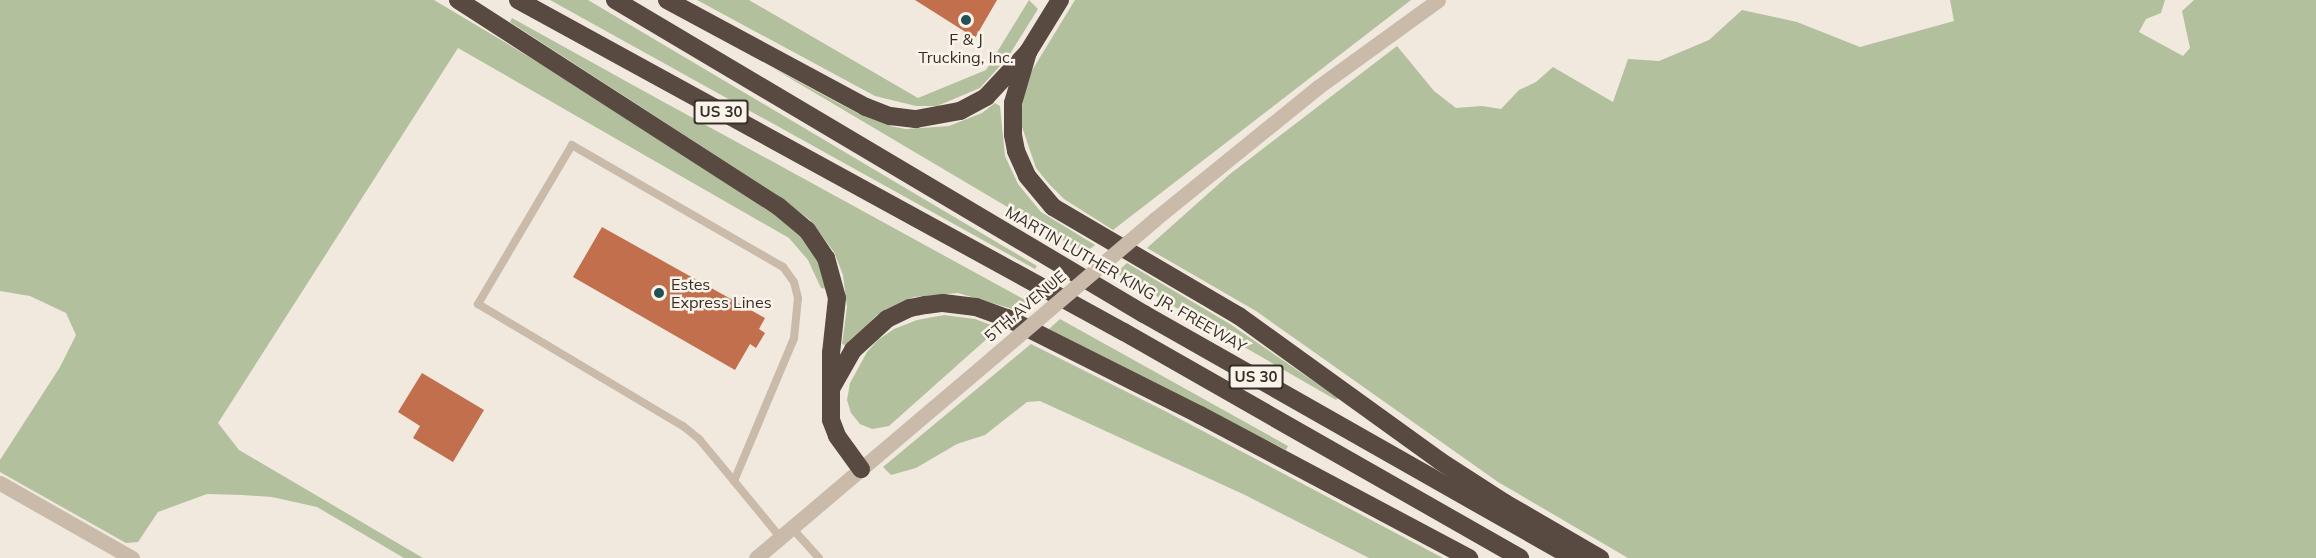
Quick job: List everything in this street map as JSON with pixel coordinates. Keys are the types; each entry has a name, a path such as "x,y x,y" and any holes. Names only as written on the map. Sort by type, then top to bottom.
{"highway":[{"path":"458,0 778,206 807,230 826,258 834,282 837,314 831,353 832,387 829,411 833,428 861,469"},
{"name":"US 30","path":"518,0 1124,332 1520,558"},
{"name":"MARTIN LUTHER KING JR. FREEWAY","path":"615,0 1144,314 1573,558"},
{"path":"667,0 866,107 890,116 929,118 971,106 997,87 1028,52 1060,0"},
{"path":"1028,52 1013,103 1013,135 1016,151 1027,176 1053,207 1239,316 1440,461 1505,503 1600,558"},
{"path":"832,387 853,350 874,328 887,319 910,308 926,305 943,303 976,307 1007,318 1190,410 1468,558"}],"street":[{"name":"5TH AVENUE","path":"756,558 1155,219 1318,87 1438,0"},
{"path":"0,483 132,558"}],"lane":[{"path":"734,481 794,338 798,298 794,282 783,267 572,145 478,304 683,426 699,439 734,481 786,532 819,558"}],"green space":[{"path":"0,0 434,0 553,71 781,219 802,236 812,249 823,271 827,289 821,288 808,260 789,238 458,48 218,423 239,450 423,558 404,558 317,507 272,497 242,495 207,494 158,512 138,542 126,543 0,472 0,460 60,367 76,335 66,313 30,296 0,291"},
{"path":"550,0 588,0 1037,266 1035,269"},
{"path":"697,0 749,0 918,98 986,70 1029,0 1038,9 1008,57 980,88 937,106 916,106 875,96"},
{"path":"1075,0 1411,0 1113,230 1064,199 1049,184 1036,168 1021,124 1023,94 1031,72"},
{"path":"1950,0 2165,0 2161,13 2146,19 2139,32 2183,56 2190,48 2182,11 2194,0 2316,0 2316,558 1628,558 1498,482 1256,311 1147,248 1230,174 1397,46 1434,91 1456,108 1482,106 1501,109 1519,90 1536,82 1553,67 1613,102 1628,59 1659,61 1709,40 1742,10 1797,22 1860,47 1954,21"},
{"path":"512,18 1027,301 1016,310 958,293 914,297 877,315 846,346 842,344 847,307 843,275 834,252 810,220 777,195 510,22"},
{"path":"771,67 857,113 890,126 906,129 949,126 982,113 995,103 1000,106 1005,156 1018,184 1041,212 1095,245 1085,253"},
{"path":"1127,263 1230,324 1338,398 1336,400 1116,273"},
{"path":"944,315 975,319 999,328 889,426 872,429 860,424 851,413 847,400 850,383 867,352 878,340 894,329 917,320"},
{"path":"1060,319 1288,446 1286,450 1049,329"},
{"path":"1031,344 1163,410 1443,558 1369,558 1245,495 1040,401 1027,402 985,435 957,444 916,468 891,475 883,467"}],"building":[{"name":"F & J Trucking, Inc.","path":"915,0 997,0 975,38"},
{"name":"Estes Express Lines","path":"602,227 765,318 759,329 765,333 756,348 750,344 735,370 573,277"},
{"path":"422,373 484,410 453,462 413,438 420,426 398,412"}],"place":[{"name":"F & J Trucking, Inc.","path":"966,20"},
{"name":"Estes Express Lines","path":"659,293"}]}
